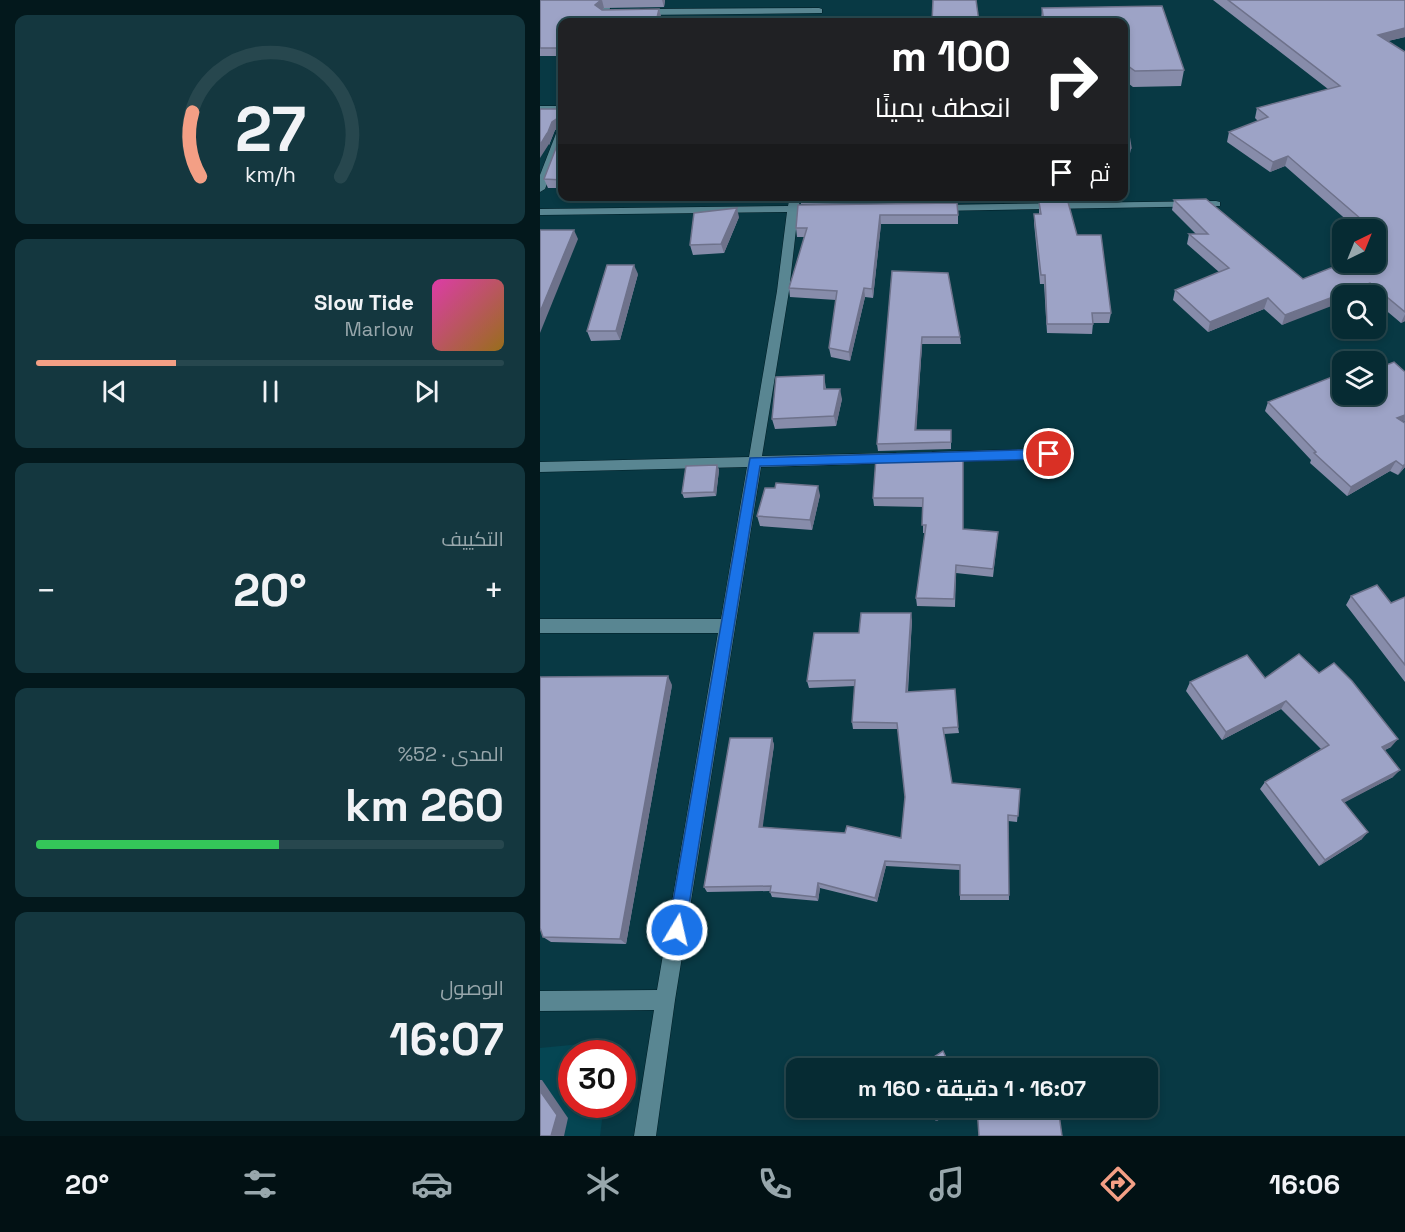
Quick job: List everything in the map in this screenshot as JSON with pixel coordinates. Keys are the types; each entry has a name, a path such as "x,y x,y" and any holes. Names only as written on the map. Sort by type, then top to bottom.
{"street":[{"path":"602,18 609,0"},
{"path":"818,18 820,0"},
{"path":"628,12 819,11"},
{"path":"604,13 616,13"},
{"path":"540,109 558,109"},
{"path":"540,189 558,142"},
{"path":"540,212 794,203 817,209"},
{"path":"645,1136 665,1000 783,291 794,203"},
{"path":"925,208 1216,204"},
{"path":"540,467 1049,454"},
{"path":"540,626 727,626"},
{"path":"540,1001 665,1000"}],"shaded area":[{"path":"558,1046 558,1118 602,1118 600,1136 540,1136 540,1048"}],"building":[{"path":"540,0 601,0 595,5 602,10 659,9 657,18 558,18 558,48 540,48"},
{"path":"933,0 976,0 978,18 932,18"},
{"path":"1228,0 1405,0 1405,28 1378,35 1405,52 1405,312 1386,296 1386,285 1370,283 1332,285 1332,297 1285,315 1268,298 1210,322 1175,290 1229,268 1189,234 1208,234 1174,200 1206,199 1303,279 1332,268 1332,273 1386,273 1386,219 1361,219 1288,156 1273,162 1229,132 1268,117 1257,108 1340,86"},
{"path":"1162,6 1184,70 1135,71 1128,66 1128,18 1043,18 1042,8"},
{"path":"540,109 558,109 558,118 552,122 540,145"},
{"path":"1128,129 1131,148 1128,148"},
{"path":"558,143 558,180 544,179"},
{"path":"1039,202 1068,202 1077,235 1101,235 1111,313 1092,313 1093,324 1047,324 1045,275 1041,275 1034,214 1041,214"},
{"path":"957,203 958,215 880,215 872,289 864,288 849,352 829,348 837,291 789,288 807,228 796,228 798,205"},
{"path":"737,208 721,244 690,245 694,213"},
{"path":"540,230 574,230 540,312"},
{"path":"607,265 634,265 616,331 587,331"},
{"path":"892,271 948,273 960,337 922,337 915,430 951,430 951,442 877,444"},
{"path":"1394,362 1405,372 1405,415 1397,418 1405,423 1405,464 1403,466 1396,461 1351,487 1314,453 1316,452 1268,402 1332,377 1332,405 1386,405 1386,365"},
{"path":"824,375 824,389 840,389 834,416 772,419 776,377"},
{"path":"951,455 951,460 963,458 963,529 998,532 993,569 956,565 954,599 916,598 926,525 922,525 923,498 873,498 876,458"},
{"path":"717,465 714,492 682,493 686,466"},
{"path":"776,483 818,486 810,520 757,516 765,488 775,488"},
{"path":"1377,585 1391,603 1405,597 1405,665 1351,596"},
{"path":"861,613 911,613 906,692 955,689 958,727 943,728 952,783 1020,789 1018,816 1008,815 1009,895 960,895 960,865 885,861 875,898 818,883 816,897 770,892 771,886 704,887 730,738 772,738 759,827 845,833 847,826 901,838 905,797 897,723 852,722 855,680 807,681 814,633 859,633"},
{"path":"1299,654 1319,673 1334,663 1352,681 1398,739 1382,747 1400,770 1342,800 1368,832 1325,860 1265,782 1329,745 1286,701 1226,732 1190,682 1247,655 1265,678"},
{"path":"668,676 620,939 543,937 540,928 540,677"},
{"path":"943,1051 946,1058 932,1058"},
{"path":"540,1091 557,1115 551,1136 540,1136"},
{"path":"978,1118 1060,1118 1062,1136 979,1136"}],"route":[{"path":"677,930 754,462 1049,454"}]}
